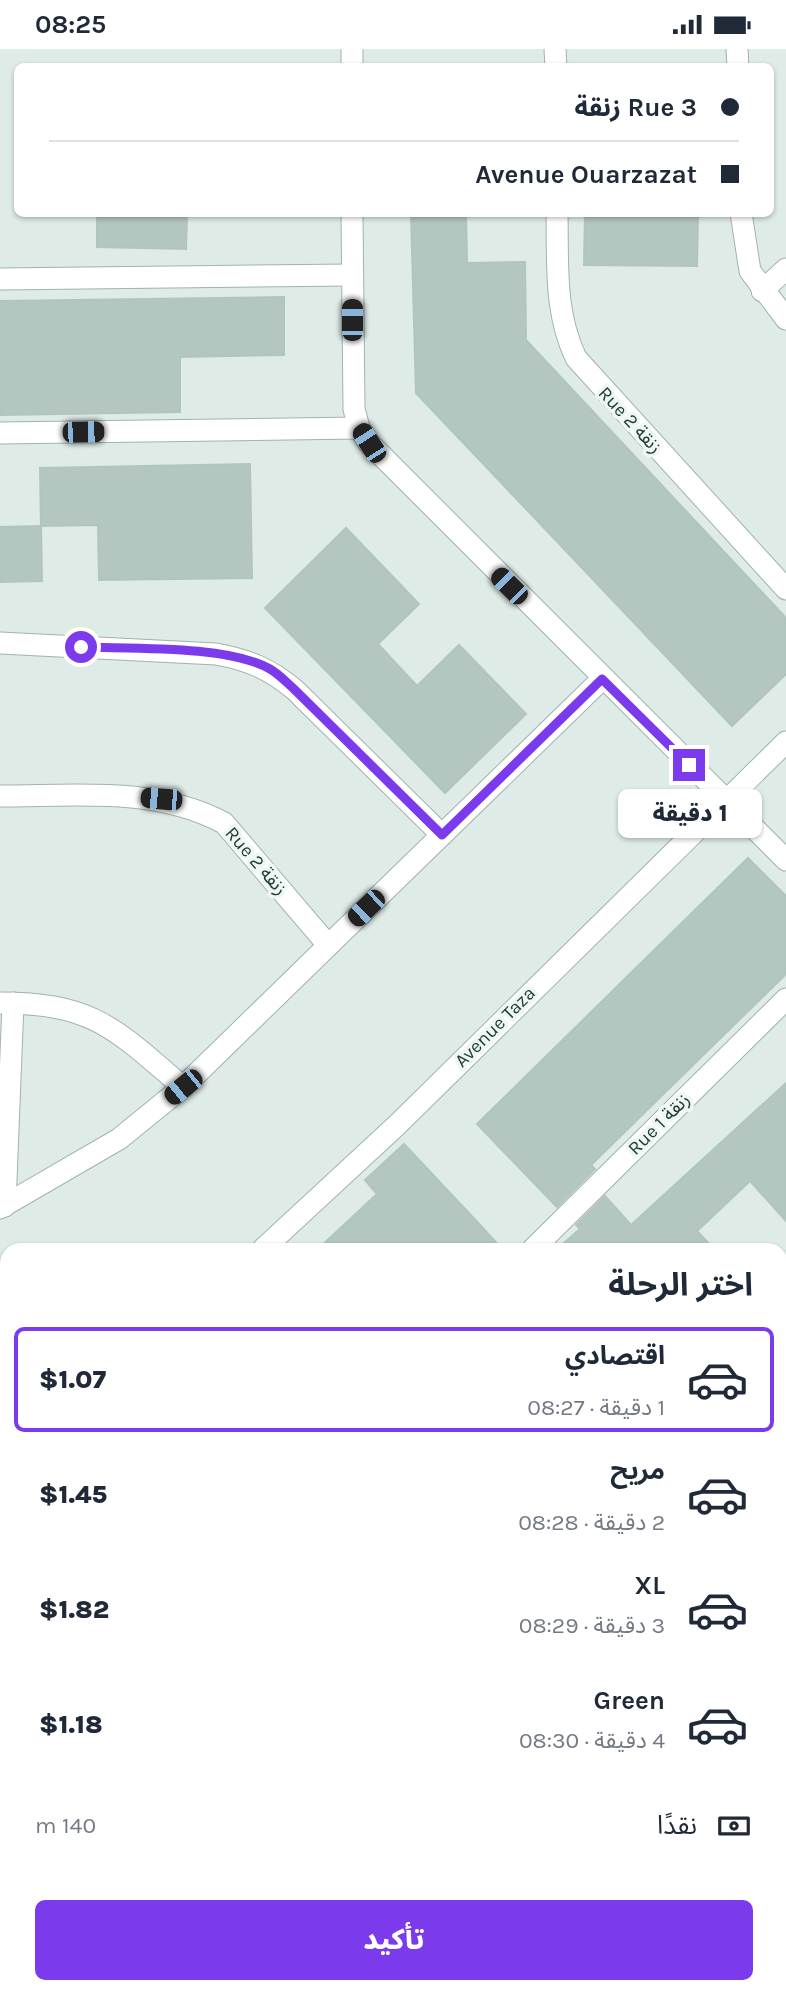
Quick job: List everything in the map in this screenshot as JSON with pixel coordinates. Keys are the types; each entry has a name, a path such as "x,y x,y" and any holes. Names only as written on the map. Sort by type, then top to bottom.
{"street":[{"path":"352,217 353,388 359,428 380,457 786,860"},
{"name":"Rue 2 زنقة","path":"557,217 559,310 576,358 786,589"},
{"path":"741,217 747,262 762,291 786,319"},
{"path":"762,291 786,269"},
{"path":"0,279 352,275"},
{"path":"0,433 359,428"},
{"path":"0,643 216,654 246,659 270,669 295,690 442,835"},
{"path":"3,1207 119,1139 183,1087 602,679"},
{"name":"Avenue Taza","path":"269,1243 397,1125 724,800 786,742"},
{"name":"Rue 2 زنقة","path":"0,796 138,797 183,804 204,813 224,824 328,945"},
{"name":"Rue 1 زنقة","path":"539,1243 786,999"},
{"path":"3,1207 6,1003 60,1006 103,1023 183,1087"}],"building":[{"path":"97,217 187,217 186,249 97,247"},
{"path":"411,217 466,217 467,263 525,262 526,340 786,618 786,674 732,726 416,393"},
{"path":"585,217 698,217 697,266 584,265"},
{"path":"284,297 284,355 180,357 180,412 0,415 0,301"},
{"path":"250,464 252,578 99,580 98,525 41,526 40,468"},
{"path":"41,526 42,581 0,582 0,527"},
{"path":"346,528 419,604 378,644 417,686 459,645 526,714 445,793 265,608"},
{"path":"748,858 786,896 786,974 591,1165 595,1169 557,1207 477,1124"},
{"path":"786,1083 786,1221 750,1181 697,1231 708,1243 564,1243 580,1229 576,1225 605,1196 631,1225"},
{"path":"404,1144 496,1243 324,1243 377,1194 365,1180"}],"route":[{"path":"81,647 216,654 246,659 270,669 295,690 442,835 602,679 689,765"}]}
